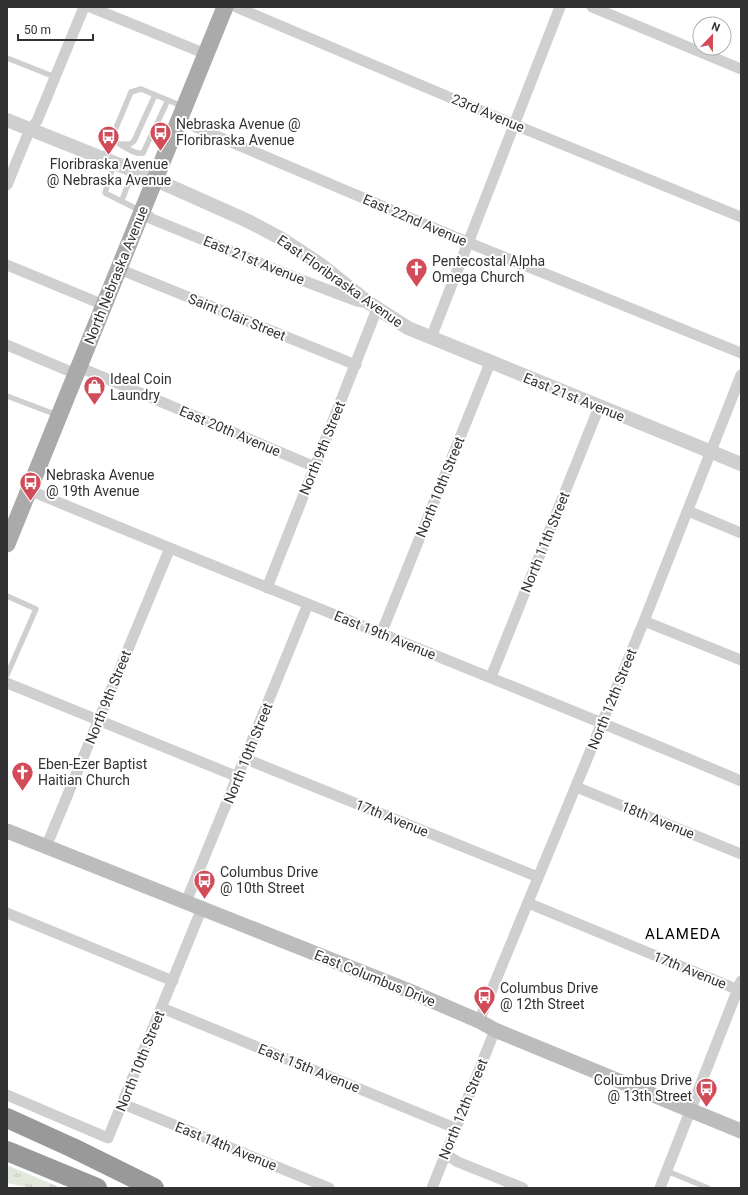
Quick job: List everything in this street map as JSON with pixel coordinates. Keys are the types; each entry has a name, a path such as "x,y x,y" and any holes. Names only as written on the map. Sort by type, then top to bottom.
{"highway":[{"path":"7,1118 73,1148 154,1188"},
{"path":"7,1151 97,1188"}],"main road":[{"name":"North Nebraska Avenue","path":"7,544 225,7"},
{"name":"East Columbus Drive","path":"7,832 400,987 479,1021 495,1030 741,1131"}],"street":[{"path":"7,184 30,129 37,121 84,7"},
{"path":"90,7 206,54"},
{"name":"23rd Avenue","path":"236,7 515,125 741,217"},
{"path":"431,338 467,242 515,125 560,7"},
{"path":"592,7 741,69"},
{"name":"East 22nd Avenue","path":"181,114 467,242 741,354"},
{"name":"East Floribraska Avenue","path":"7,120 133,171 248,221 282,239 320,264 373,306 408,328"},
{"name":"East 21st Avenue","path":"141,211 152,219 299,279 373,306"},
{"path":"7,265 104,305"},
{"name":"Saint Clair Street","path":"119,269 356,365"},
{"name":"North 9th Street","path":"267,588 356,365 373,306"},
{"name":"East 21st Avenue","path":"408,328 490,363 741,464"},
{"name":"East 20th Avenue","path":"7,345 78,371 315,467"},
{"name":"North 10th Street","path":"381,634 490,363"},
{"name":"North 12th Street","path":"479,1021 644,621 741,375"},
{"name":"North 11th Street","path":"491,677 599,407"},
{"name":"East 19th Avenue","path":"29,490 267,588 602,722 741,781"},
{"path":"688,511 741,533"},
{"name":"North 9th Street","path":"46,847 170,548"},
{"name":"North 10th Street","path":"186,902 246,759 308,604"},
{"path":"644,621 741,660"},
{"path":"7,683 238,777"},
{"name":"17th Avenue","path":"246,759 538,877"},
{"name":"18th Avenue","path":"576,787 741,854"},
{"name":"17th Avenue","path":"528,903 740,987"},
{"name":"North 10th Street","path":"7,1095 108,1138 202,908"},
{"path":"7,913 173,981"},
{"path":"660,1188 740,987"},
{"name":"East 15th Avenue","path":"162,1008 455,1128"},
{"name":"North 12th Street","path":"432,1188 495,1030"},
{"name":"East 14th Avenue","path":"123,1104 329,1188"},
{"path":"445,1154 458,1162 523,1188"}],"lane":[{"path":"7,58 55,77"},
{"path":"141,211 122,200 105,193 111,140 131,92 141,89 168,100 181,114"},
{"path":"122,144 130,144 134,141 155,95"},
{"path":"111,140 122,144 132,152 138,154 143,153 168,100"},
{"path":"122,200 133,171"},
{"path":"7,396 59,416"},
{"path":"7,596 36,608 7,675"},
{"path":"667,1171 708,1188"}],"green space":[{"path":"7,1165 57,1186 55,1188 31,1188 7,1183"}],"place":[{"name":"Nebraska Avenue @ Floribraska Avenue","path":"161,152"},
{"name":"Floribraska Avenue @ Nebraska Avenue","path":"109,156"},
{"name":"Pentecostal Alpha Omega Church","path":"416,288"},
{"name":"Ideal Coin Laundry","path":"94,406"},
{"name":"Nebraska Avenue @ 19th Avenue","path":"30,502"},
{"name":"Eben-Ezer Baptist Haitian Church","path":"23,792"},
{"name":"Columbus Drive @ 10th Street","path":"204,900"},
{"name":"Columbus Drive @ 12th Street","path":"484,1016"},
{"name":"Columbus Drive @ 13th Street","path":"707,1108"}],"district":[{"name":"ALAMEDA","path":"683,934"}]}
